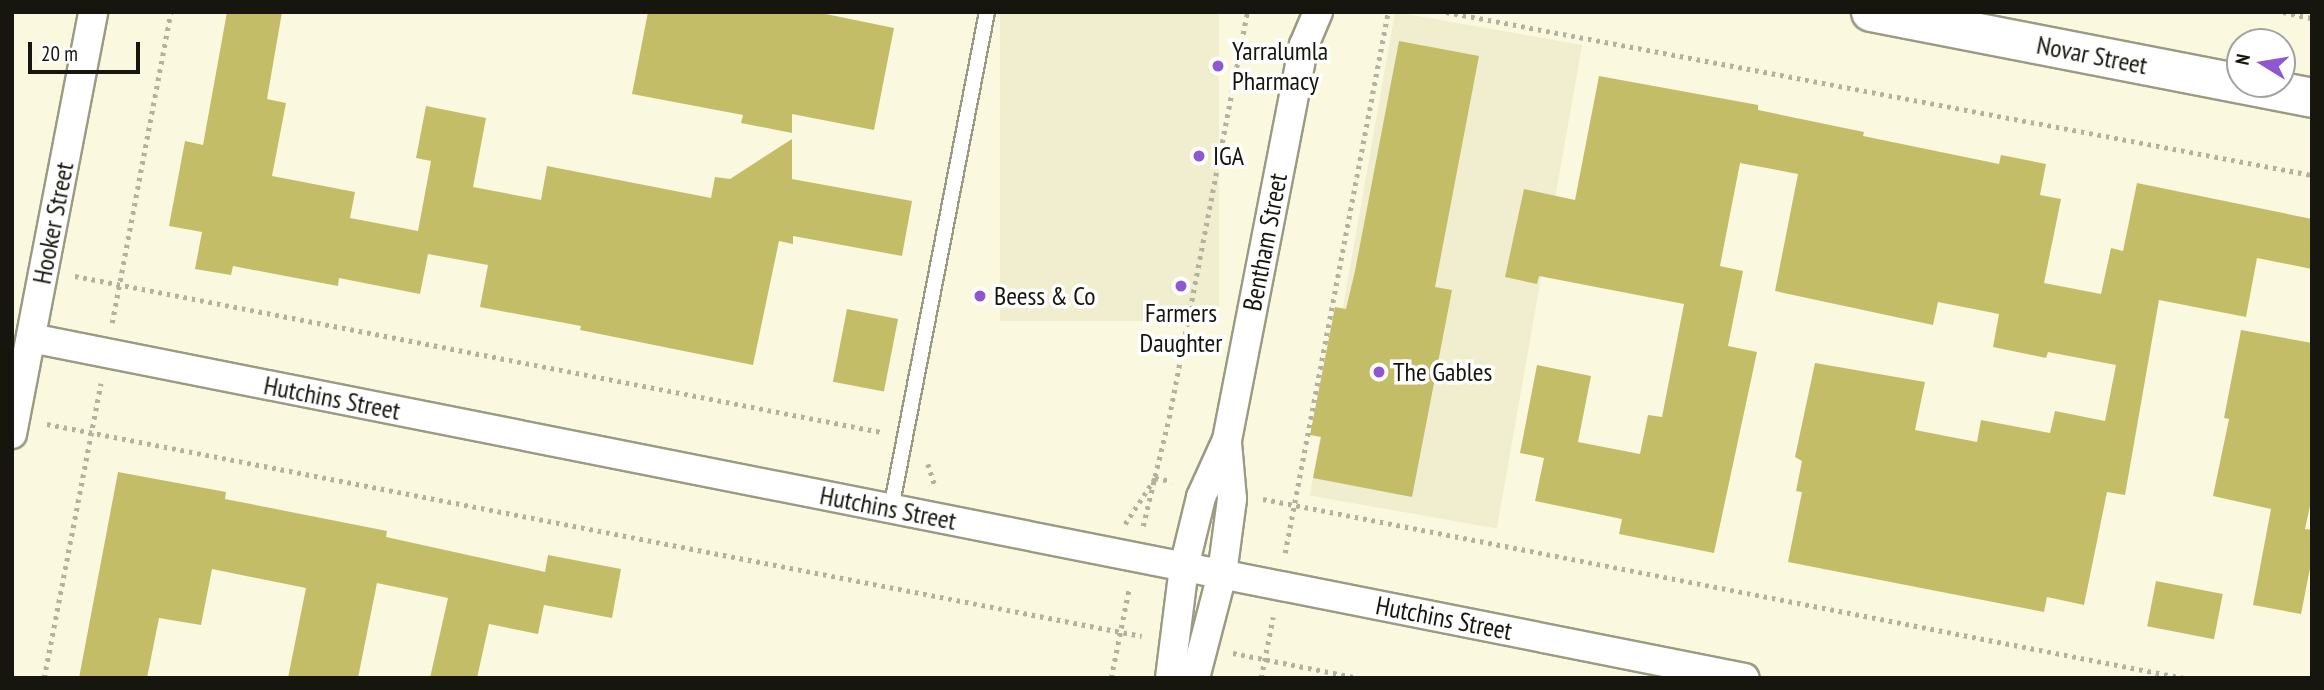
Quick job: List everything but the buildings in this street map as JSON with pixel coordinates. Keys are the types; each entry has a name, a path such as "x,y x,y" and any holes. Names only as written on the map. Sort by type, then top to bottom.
{"main road":[{"name":"Novar Street","path":"1871,12 2312,98"}],"street":[{"name":"Hooker Street","path":"14,426 93,12"},
{"name":"Bentham Street","path":"1301,12 1304,45"},
{"name":"Bentham Street","path":"1195,678 1222,574 1218,490 1227,440 1304,45 1318,12"},
{"name":"Hutchins Street","path":"31,338 1745,678"},
{"name":"Bentham Street","path":"1170,678 1184,567 1218,490"}],"lane":[{"path":"891,509 987,12"}],"path":[{"path":"1111,678 1155,478 1247,12"},
{"path":"1261,678 1388,12"},
{"path":"1446,12 2312,175"},
{"path":"2283,12 2312,18"},
{"path":"44,270 920,440 938,494"},
{"path":"14,426 1174,642"},
{"path":"1155,478 2184,678"},
{"path":"1123,528 1155,478"},
{"path":"1203,647 1359,678"}],"shaded area":[{"path":"1000,12 1219,12 1219,321 1000,321"},
{"path":"1395,12 1582,45 1497,529 1310,496"}],"place":[{"name":"Yarralumla Pharmacy","path":"1218,66"},
{"name":"IGA","path":"1199,156"},
{"name":"Farmers Daughter","path":"1181,286"},
{"name":"Beess & Co","path":"980,296"},
{"name":"The Gables","path":"1379,372"}]}
